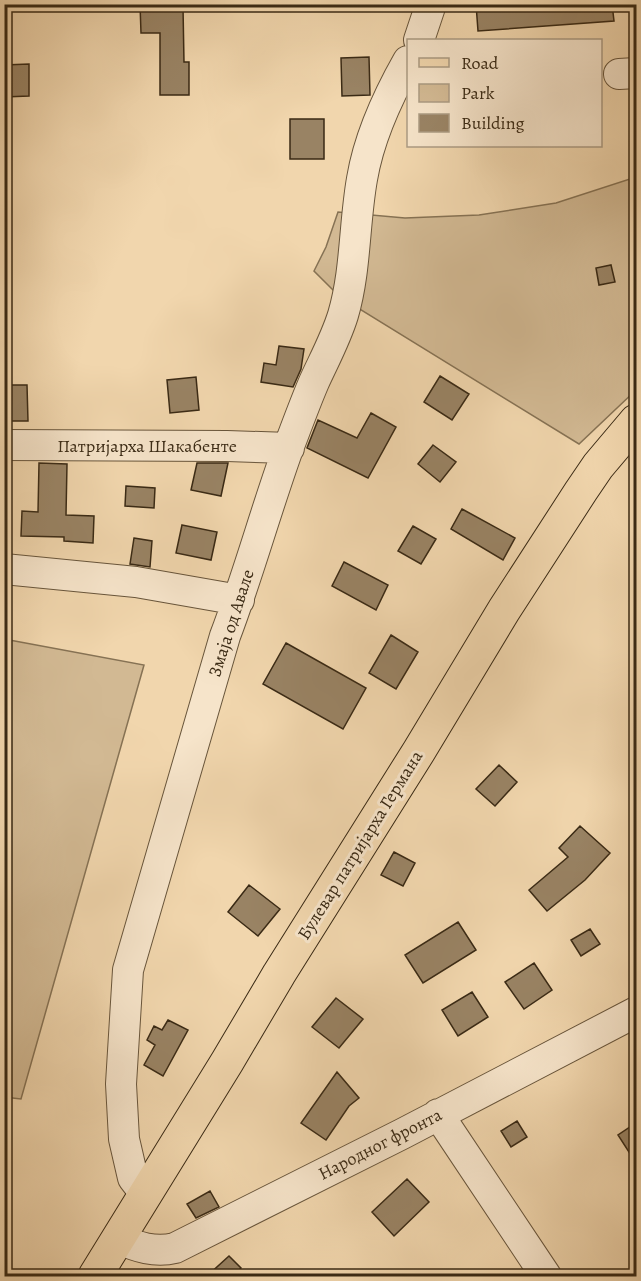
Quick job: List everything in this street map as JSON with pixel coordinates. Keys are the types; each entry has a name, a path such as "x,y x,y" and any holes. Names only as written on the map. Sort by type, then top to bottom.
{"main road":[{"name":"Булевар патријарха Германа","path":"95,1276 504,610 598,466 636,421"}],"street":[{"path":"419,39 431,4"},
{"name":"Змаја од Авале","path":"146,1195 133,1178 124,1138 120,1084 128,970 225,636 289,448 343,315 350,283 362,180 372,140 386,103 407,63"},
{"name":"Патријарха Шакабенте","path":"4,445 289,448"},
{"path":"4,569 136,582 239,600"},
{"name":"Народног фронта","path":"119,1239 140,1248 166,1250 175,1248 636,1012"},
{"path":"438,1114 546,1276"}],"green space":[{"path":"636,177 636,390 579,444 340,297 314,271 326,247 338,212 405,218 479,215 556,203"},
{"path":"4,639 144,665 21,1099 4,1097"}],"building":[{"path":"140,4 171,4 172,7 183,7 184,62 189,62 189,95 160,95 160,33 141,33"},
{"path":"476,4 612,4 614,21 478,31"},
{"path":"369,57 370,95 342,96 341,58"},
{"path":"29,64 29,96 4,97 4,65"},
{"path":"290,119 324,119 324,159 290,159"},
{"path":"611,265 615,282 599,285 596,268"},
{"path":"279,346 304,349 301,369 293,387 261,382 264,363 276,365"},
{"path":"440,376 469,394 452,420 424,402"},
{"path":"196,377 199,410 170,413 167,380"},
{"path":"4,385 27,385 28,421 4,421"},
{"path":"371,413 396,427 368,478 307,448 318,420 357,438"},
{"path":"433,445 456,462 440,482 418,464"},
{"path":"39,463 67,464 66,515 94,516 93,543 64,541 64,537 21,536 22,511 38,512"},
{"path":"197,463 228,463 221,496 191,490"},
{"path":"126,486 155,488 154,508 125,506"},
{"path":"462,509 515,538 503,560 451,529"},
{"path":"182,525 217,532 211,560 176,553"},
{"path":"413,526 436,539 421,564 398,551"},
{"path":"134,538 152,541 150,567 130,564"},
{"path":"344,562 388,585 376,610 332,586"},
{"path":"391,635 418,652 396,689 369,673"},
{"path":"286,643 366,688 343,729 263,684"},
{"path":"499,765 517,782 495,806 476,789"},
{"path":"580,826 610,853 585,880 547,911 529,890 568,857 559,848"},
{"path":"394,852 415,863 403,886 381,875"},
{"path":"249,885 280,909 258,936 228,912"},
{"path":"458,922 476,950 423,983 405,955"},
{"path":"590,929 600,944 581,956 571,940"},
{"path":"534,963 552,990 524,1009 505,982"},
{"path":"472,992 488,1017 458,1036 442,1010"},
{"path":"336,998 363,1019 339,1048 312,1027"},
{"path":"168,1020 188,1030 163,1076 144,1065 155,1045 147,1040 154,1026 162,1030"},
{"path":"337,1072 359,1098 349,1106 326,1140 301,1123"},
{"path":"517,1121 527,1137 511,1147 501,1131"},
{"path":"636,1123 636,1163 618,1135"},
{"path":"407,1179 429,1202 394,1236 372,1212"},
{"path":"210,1191 219,1207 196,1218 187,1204"},
{"path":"229,1256 241,1268 232,1276 207,1276"}]}
